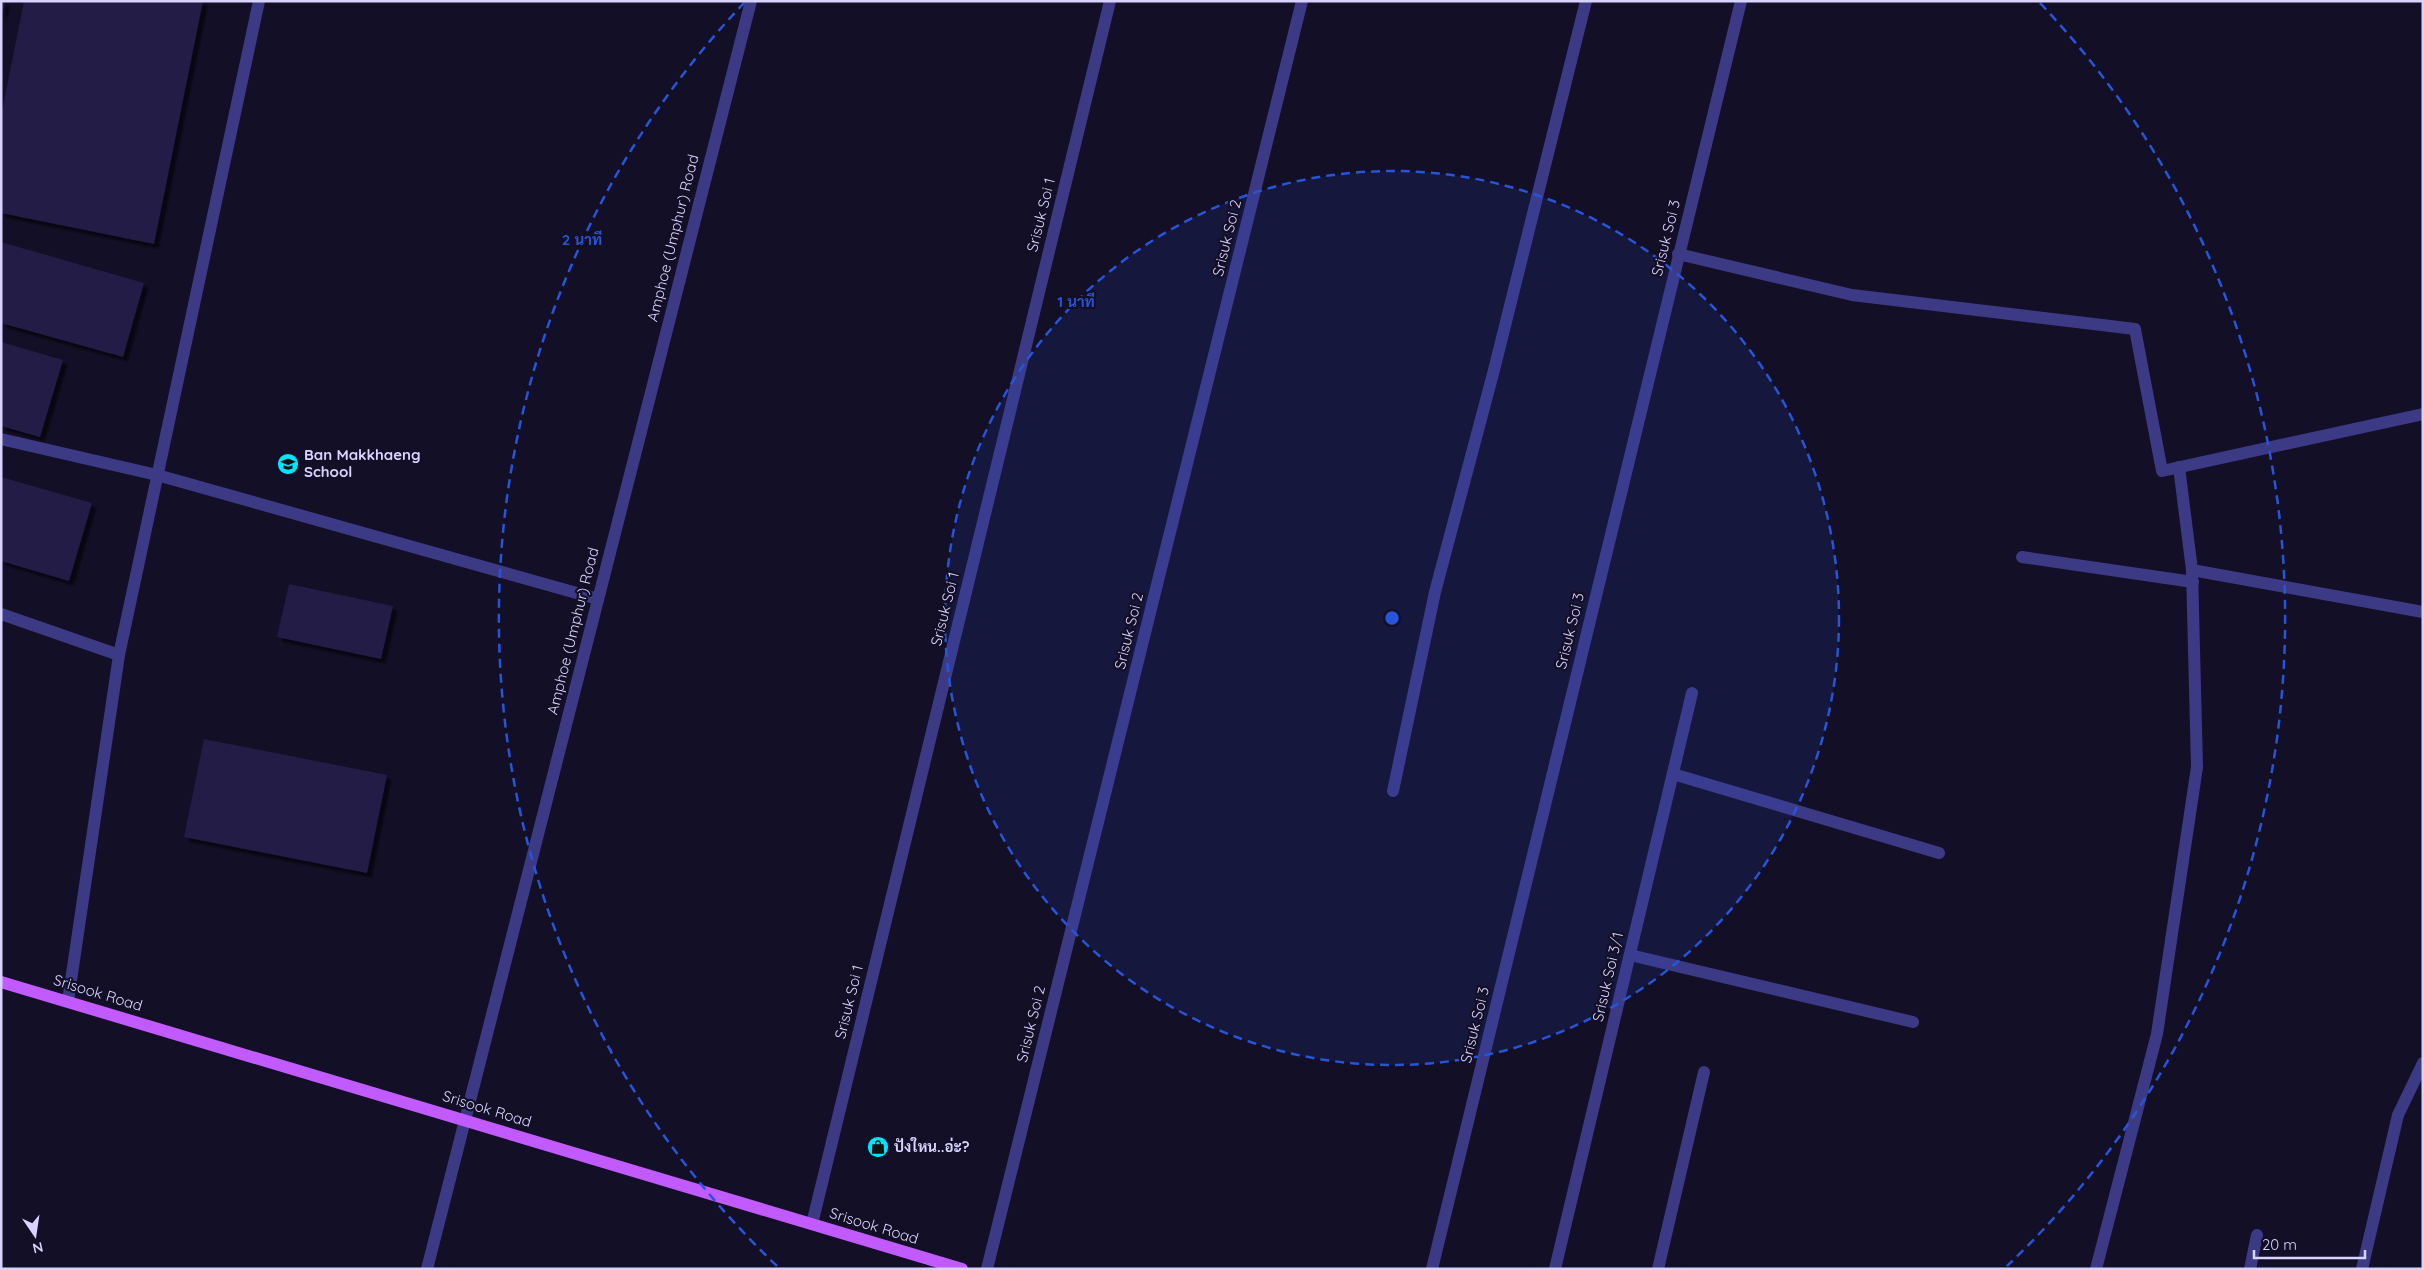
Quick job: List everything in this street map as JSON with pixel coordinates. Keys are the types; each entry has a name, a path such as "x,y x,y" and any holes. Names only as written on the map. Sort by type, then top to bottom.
{"main road":[{"name":"Srisook Road","path":"1,982 812,1224 941,1266 962,1269"}],"street":[{"path":"68,1001 119,655 259,1"},
{"name":"Amphoe (Umphur) Road","path":"428,1269 751,1"},
{"name":"Srisuk Soi 1","path":"812,1224 1110,1"},
{"name":"Srisuk Soi 2","path":"987,1269 1302,1"},
{"path":"1393,791 1435,592 1494,370 1586,1"},
{"name":"Srisuk Soi 3","path":"1432,1269 1740,1"},
{"path":"1678,254 1852,295 2135,329 2162,471 2423,414"},
{"path":"1,439 157,475 598,599"},
{"path":"2096,1269 2157,1034 2197,766 2192,576 2179,467"},
{"path":"2022,557 2192,576 2423,612"},
{"path":"1,614 119,655"},
{"name":"Srisuk Soi 3/1","path":"1555,1269 1692,693"},
{"path":"1673,774 1939,853"},
{"path":"1630,955 1913,1022"},
{"path":"2362,1269 2398,1115 2423,1063"},
{"path":"1658,1269 1704,1072"},
{"path":"2250,1269 2257,1235"}],"building":[{"path":"1,1 5,1 2,18 1,18"},
{"path":"24,1 203,1 154,244 1,213 1,116"},
{"path":"1,242 144,283 123,357 1,323"},
{"path":"1,342 63,360 40,437 1,426"},
{"path":"1,477 92,503 69,581 1,561"},
{"path":"289,584 393,606 381,659 277,637"},
{"path":"204,739 387,775 367,873 184,837"}],"place":[{"name":"Ban Makkhaeng School","path":"288,464"},
{"name":"ปังใหน..อ่ะ?","path":"878,1147"}]}
